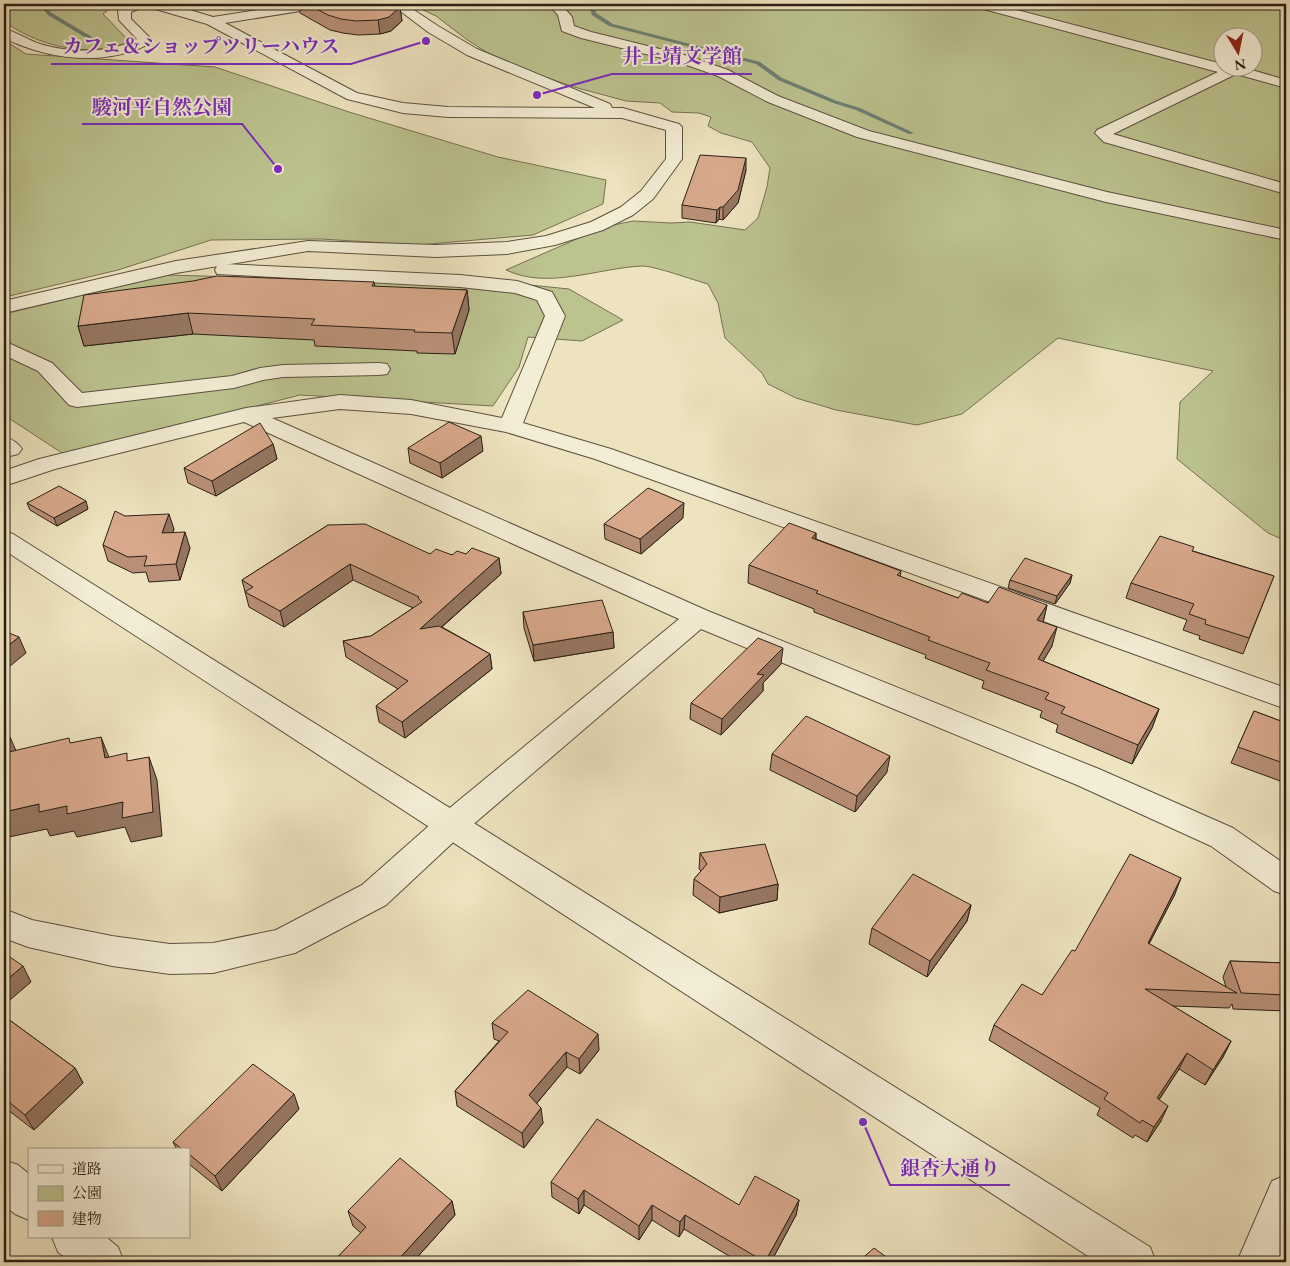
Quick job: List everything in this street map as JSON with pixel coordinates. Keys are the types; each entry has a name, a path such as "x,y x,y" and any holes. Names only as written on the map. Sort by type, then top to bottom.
{"street":[{"path":"4,33 39,48 85,54 133,48 145,40 125,20 124,10 140,4"},
{"path":"150,4 162,5 212,21 352,96 403,108 448,112 623,113"},
{"path":"212,21 319,4"},
{"path":"4,307 176,268 242,255 308,246 436,251 507,248 549,241 597,226 627,212 647,195 674,159 674,127 623,113 472,52 433,29 397,4"},
{"path":"554,4 563,12 567,20 567,28 586,35 674,57 723,73 773,99 862,134 1106,197 1286,235"},
{"path":"980,4 1212,66"},
{"path":"1262,77 1286,84"},
{"path":"1217,78 1103,133 1110,140 1286,189"},
{"path":"176,268 460,281 516,287 545,296 555,316 510,426"},
{"path":"4,347 45,367 77,400 234,382 260,374 283,371 379,369"},
{"path":"4,480 47,464 246,415 340,402 411,407 510,426 648,470 1286,699"},
{"path":"246,415 698,617 1132,797 1222,837 1286,882"},
{"path":"4,539 1135,1262"},
{"path":"4,923 28,933 102,949 170,959 213,958 282,943 374,895 451,825 698,617"},
{"path":"4,1179 28,1199"},
{"path":"1258,1262 1286,1195"},
{"path":"74,1238 103,1262"}],"green space":[{"path":"4,4 116,4 103,14 131,43 96,50 84,50 47,43 24,34 4,21"},
{"path":"410,4 1286,4 1286,541 1268,533 1177,459 1180,402 1213,371 1058,338 962,414 917,425 836,410 796,398 768,384 762,373 725,338 718,303 708,284 642,266 556,278 522,276 506,270 604,227 633,221 690,222 745,230 758,218 767,187 770,168 752,142 721,133 708,126 711,117 699,113 672,112 660,103 626,101 574,87 494,57 436,16"},
{"path":"4,40 26,54 215,67 349,112 498,157 606,180 603,204 533,235 418,245 321,239 211,240 118,270 5,297"},
{"path":"166,275 530,285 569,289 623,320 582,341 528,337 519,367 493,406 300,395 65,455 4,415 4,314"}],"building":[{"path":"307,4 399,4 400,7 389,17 378,20 356,21 328,15"},
{"path":"700,155 746,158 738,190 723,207 717,210 682,205"},
{"path":"217,276 374,282 372,286 467,290 452,333 311,325 315,319 188,313 78,326 84,295 193,281"},
{"path":"449,422 481,436 440,463 408,448"},
{"path":"260,423 273,444 212,481 184,468"},
{"path":"59,486 86,501 54,518 27,503"},
{"path":"648,488 684,503 640,539 604,524"},
{"path":"115,511 125,516 169,514 162,533 185,532 176,564 144,566 147,556 128,557 103,545"},
{"path":"789,523 816,533 812,538 901,571 897,575 958,598 962,593 988,603 999,587 1047,605 1037,620 1057,627 1038,659 1159,709 1138,745 1061,713 1065,707 1045,699 1049,693 986,670 990,663 928,640 930,637 749,565"},
{"path":"365,524 430,554 436,549 452,555 457,551 466,554 472,548 499,558 420,629 439,626 490,654 402,722 376,706 408,681 343,641 371,636 422,602 419,597 350,564 280,611 245,592 253,587 242,580 328,525"},
{"path":"1160,536 1194,547 1192,551 1274,576 1249,638 1205,624 1206,620 1189,614 1194,604 1131,583"},
{"path":"1025,558 1072,575 1057,596 1010,580"},
{"path":"602,600 613,632 533,645 523,612"},
{"path":"4,631 19,637 4,649"},
{"path":"758,638 783,648 757,674 764,675 722,719 691,703"},
{"path":"1254,711 1286,723 1286,764 1238,747"},
{"path":"806,716 890,756 857,796 772,754"},
{"path":"10,737 9,752 69,738 70,743 101,737 105,758 127,753 127,761 149,757 153,812 122,818 123,802 67,814 67,806 39,812 39,804 4,812 4,738"},
{"path":"765,844 778,884 720,897 694,879 707,864 700,853"},
{"path":"1130,854 1181,878 1148,943 1237,993 1145,989 1231,1041 1213,1070 1187,1053 1157,1098 1168,1106 1154,1127 1142,1120 1140,1123 1104,1099 1108,1093 994,1025 1022,984 1042,995 1072,950 1075,951"},
{"path":"913,874 971,905 930,961 872,928"},
{"path":"4,953 23,966 4,982"},
{"path":"1230,961 1286,963 1286,995 1241,993"},
{"path":"528,990 598,1034 579,1059 566,1052 529,1095 541,1108 522,1133 455,1091 508,1032 492,1023"},
{"path":"4,1016 75,1068 25,1115 4,1098"},
{"path":"253,1064 294,1094 215,1176 190,1155 190,1148 180,1148 173,1142"},
{"path":"597,1119 739,1205 755,1176 799,1200 765,1262 685,1215 680,1222 652,1205 639,1226 584,1190 578,1199 551,1182"},
{"path":"400,1158 452,1201 396,1262 333,1262 366,1227 348,1211"},
{"path":"874,1248 893,1262 858,1262"}],"waterway":[{"path":"45,4 45,9 50,14 95,41"},
{"path":"591,4 594,14 611,25 758,63 780,79 835,102 858,109 911,133"}],"place":[{"name":"カフェ＆ショップツリーハウス","path":"426,41"},
{"name":"井上靖文学館","path":"537,95"},
{"name":"駿河平自然公園","path":"278,169"},
{"name":"銀杏大通り","path":"863,1122"}]}
